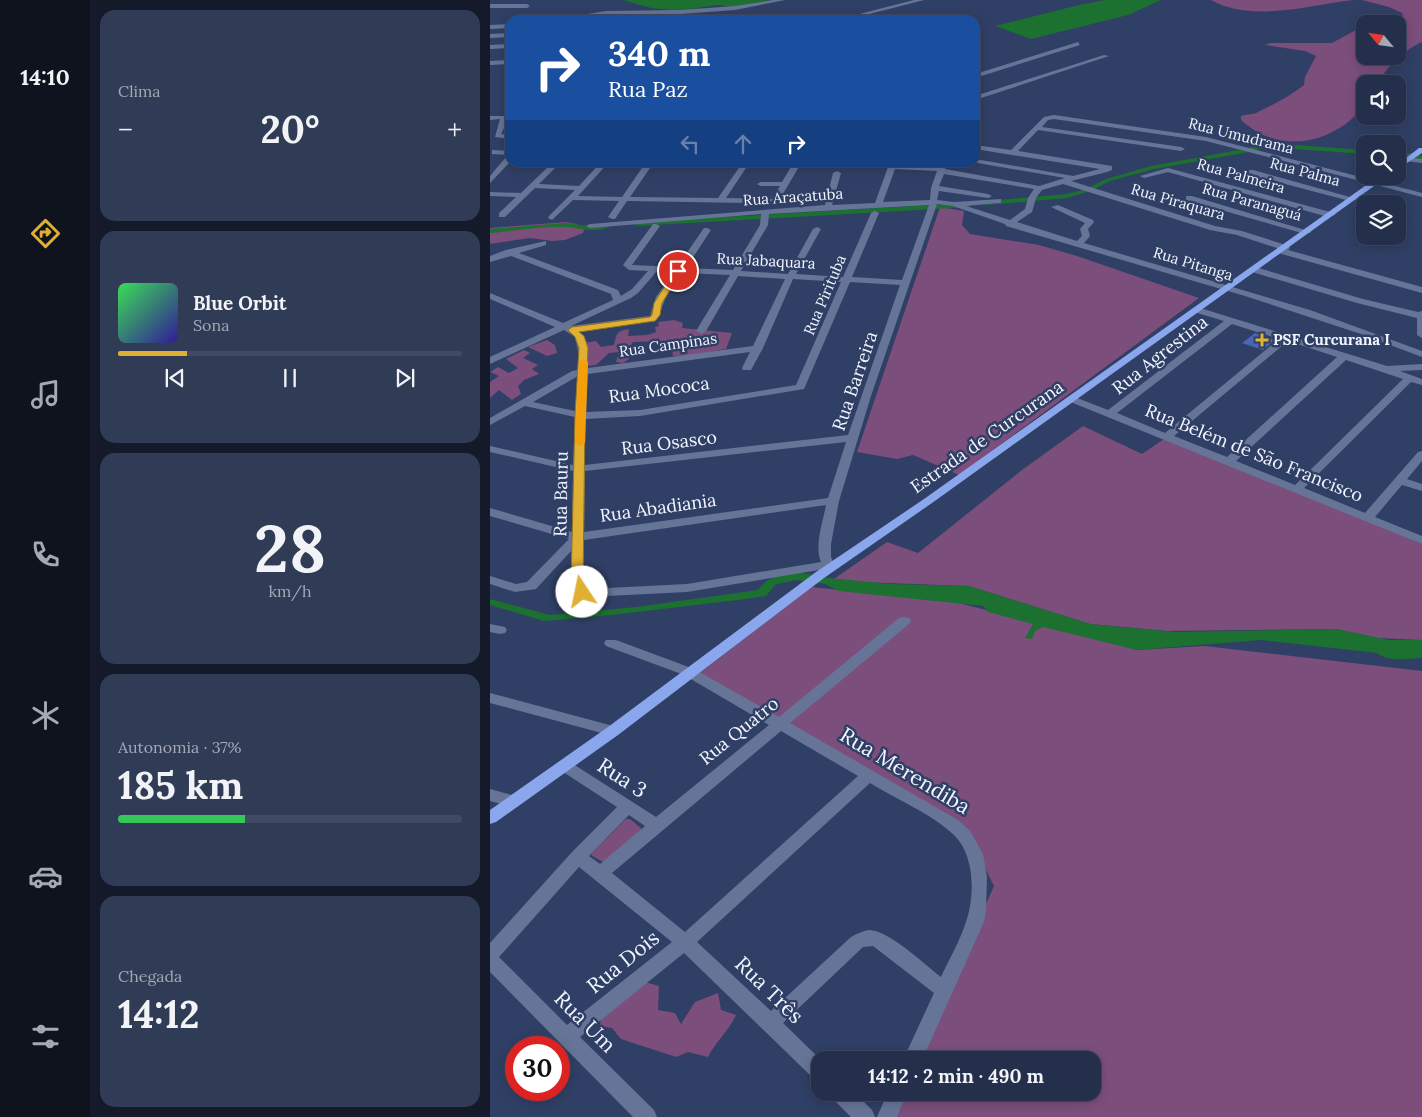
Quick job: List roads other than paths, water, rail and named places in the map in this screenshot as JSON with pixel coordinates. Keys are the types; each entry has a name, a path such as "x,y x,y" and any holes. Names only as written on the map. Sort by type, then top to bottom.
{"main road":[{"path":"1406,161 1420,151"},
{"name":"Estrada de Curcurana","path":"490,818 613,731 826,569 905,518 1373,185"}],"street":[{"path":"591,15 614,12 681,12 735,8 782,0"},
{"path":"860,15 921,0"},
{"path":"490,6 527,6"},
{"path":"490,27 505,26"},
{"path":"490,36 505,35"},
{"path":"980,74 1078,44"},
{"path":"490,46 505,46"},
{"path":"490,57 505,56"},
{"path":"980,96 1106,56"},
{"path":"490,63 505,62"},
{"name":"Rua Umudrama","path":"1037,128 1050,116 1187,136 1248,150 1356,179"},
{"path":"490,118 505,122"},
{"path":"505,124 497,136 505,137"},
{"path":"1013,152 1037,128 1181,149"},
{"path":"942,167 1039,188 1109,168 980,148"},
{"path":"495,152 505,153"},
{"path":"1410,158 1422,161"},
{"path":"980,162 1075,178"},
{"path":"490,181 505,164"},
{"path":"502,215 553,167"},
{"path":"552,218 601,167"},
{"path":"612,217 646,167"},
{"path":"721,200 743,167"},
{"path":"775,201 795,167"},
{"name":"Rua Pirituba","path":"800,387 847,279 892,167 942,167"},
{"name":"Rua Barreira","path":"826,569 825,544 834,501 853,438 932,204 942,167"},
{"name":"Rua Palmeira","path":"1144,176 1168,170 1331,215"},
{"name":"Rua Palma","path":"1250,172 1353,199"},
{"path":"828,204 837,173"},
{"name":"Rua Piraquara","path":"1062,181 1213,228 1239,233 1284,249 1422,290"},
{"path":"761,184 784,184"},
{"name":"Rua Umudrama","path":"1378,185 1422,196"},
{"path":"533,186 581,188"},
{"path":"935,188 988,196"},
{"path":"1009,224 1029,210 1039,188"},
{"path":"490,194 523,195"},
{"path":"572,198 775,201 828,204 838,207"},
{"name":"Rua Paranaguá","path":"1189,198 1308,232"},
{"name":"Rua Araçatuba","path":"590,226 838,207 876,209 998,201"},
{"name":"Rua Pitanga","path":"954,204 1009,224 1228,289 1422,354"},
{"path":"1055,208 1090,222 1084,229 1086,236 1079,244"},
{"path":"701,331 764,225 766,216 764,212"},
{"name":"Rua Jabaquara","path":"656,226 627,265 629,267 905,283"},
{"path":"747,368 790,277 817,229"},
{"path":"490,296 569,328 652,319 656,315 658,303 707,230"},
{"path":"490,259 543,243"},
{"path":"509,252 600,285 615,292 618,301"},
{"path":"490,361 569,328 618,301 635,291 654,269"},
{"path":"1255,270 1360,301 1422,315 1422,335"},
{"path":"1197,310 1422,382"},
{"name":"Rua Agrestina","path":"1109,414 1230,321"},
{"name":"Rua Bauru","path":"569,328 579,336 582,342 583,372 580,415 577,586 582,592 687,588 826,569"},
{"path":"1167,437 1286,338"},
{"name":"Rua Campinas","path":"490,422 568,376 583,372 758,348"},
{"path":"1229,461 1344,356"},
{"path":"1383,368 1422,367"},
{"path":"1297,489 1410,378"},
{"name":"Rua Mococa","path":"524,403 580,415 640,413 800,387"},
{"name":"Rua Belém de São Francisco","path":"1072,399 1422,540"},
{"name":"Rua Osasco","path":"490,448 567,468 580,469 638,465 853,438"},
{"path":"1367,518 1422,454"},
{"path":"1399,480 1422,488"},
{"name":"Rua Abadiania","path":"490,512 578,537 834,501"},
{"path":"490,580 515,588 531,586 578,537"},
{"name":"Rua Quatro","path":"600,873 904,621"},
{"name":"Rua Merendiba","path":"611,643 690,672 952,825 963,834 972,848 976,861 979,903 975,922 916,1051"},
{"path":"490,698 613,731"},
{"name":"Rua 3","path":"564,766 656,825"},
{"path":"684,942 868,776"},
{"path":"490,795 513,801"},
{"path":"490,955 578,857 627,807"},
{"name":"Rua Três","path":"578,857 684,942 811,1063"},
{"path":"771,1023 857,942 865,938 872,937 882,942 944,990"},
{"name":"Rua Dois","path":"567,1036 684,942"},
{"name":"Rua Um","path":"490,960 567,1036"},
{"name":"Rua Um","path":"570,1039 647,1117"},
{"path":"849,1101 864,1117"},
{"path":"887,1117 894,1101"}],"waterway":[{"path":"987,203 1067,196 1088,190 1108,180 1153,167 1244,151 1267,145 1356,152"},
{"path":"1406,155 1422,158"},
{"path":"638,224 966,205"},
{"path":"490,231 566,225 587,228 605,226"},
{"path":"1377,648 1395,656 1422,654"}],"place":[{"name":"PSF Curcurana I","path":"1262,340"}]}
